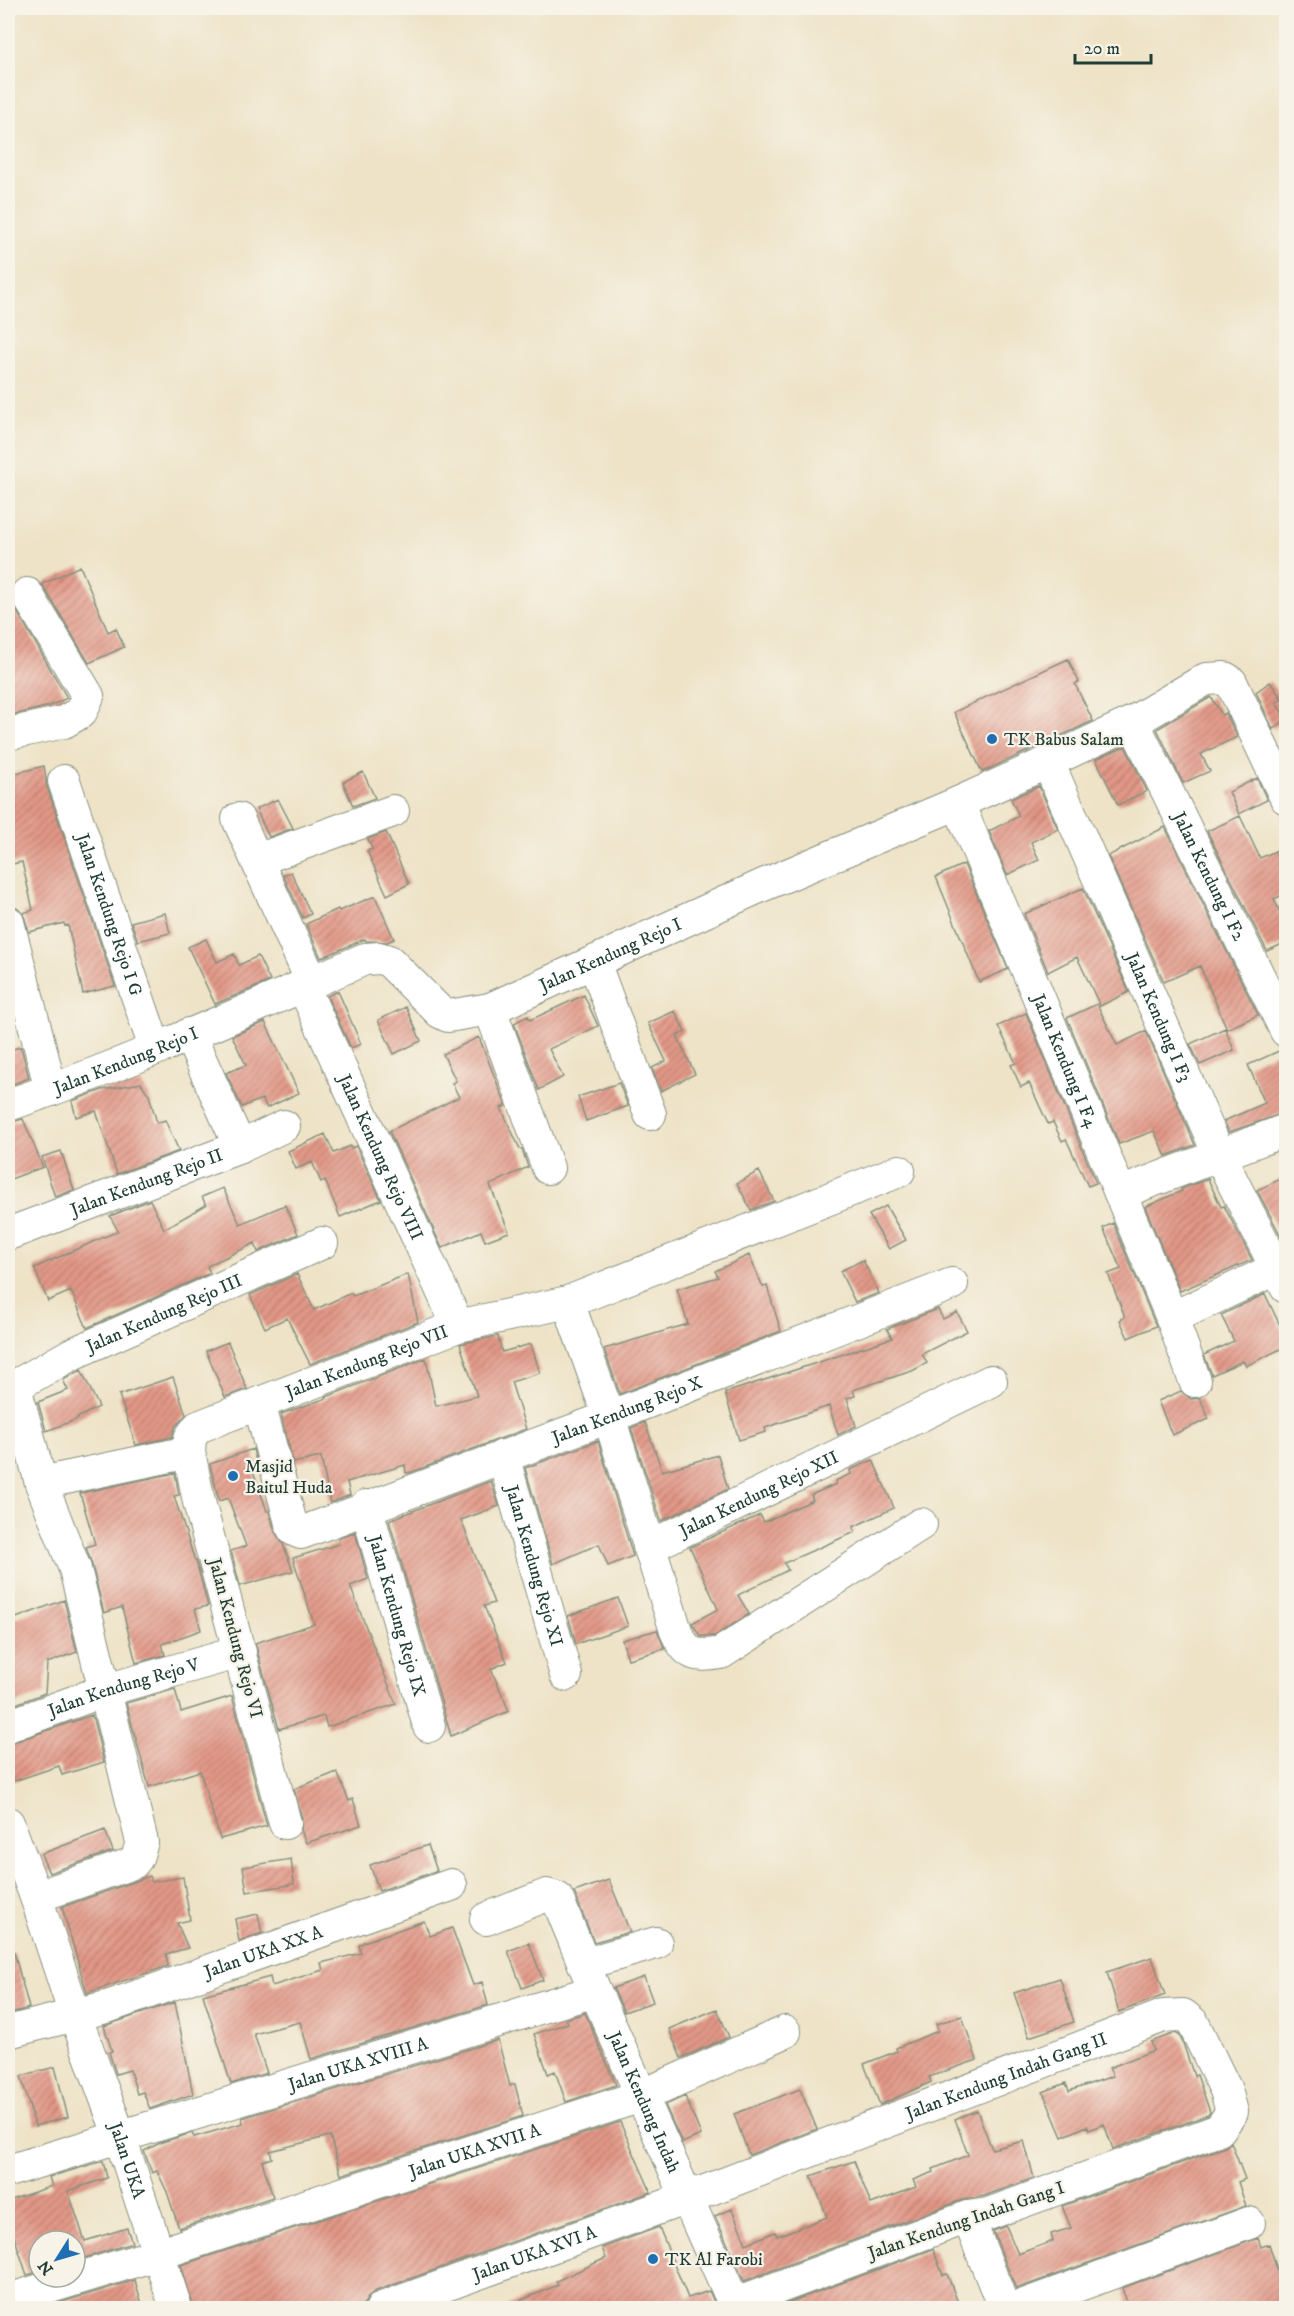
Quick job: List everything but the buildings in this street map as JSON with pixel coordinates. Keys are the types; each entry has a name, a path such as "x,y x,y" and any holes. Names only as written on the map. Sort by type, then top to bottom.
{"street":[{"path":"8,734 64,722 81,712 88,696 27,594"},
{"name":"Jalan Kendung Rejo I","path":"8,1105 155,1048 365,959 379,957 389,961 440,1012 448,1017 490,1009 762,886 958,803 1048,762 1133,722 1198,683 1216,677 1225,678 1231,682 1287,798"},
{"name":"Jalan Kendung I F2","path":"1133,722 1287,1031"},
{"name":"Jalan Kendung I F3","path":"1048,762 1220,1157 1283,1273"},
{"name":"Jalan Kendung Rejo I G","path":"64,781 155,1048"},
{"name":"Jalan Kendung I F4","path":"958,803 1172,1318 1195,1381"},
{"path":"257,860 393,811"},
{"name":"Jalan Kendung Rejo VIII","path":"238,819 307,984 458,1326"},
{"path":"8,922 51,1090"},
{"path":"594,962 650,1114"},
{"path":"490,1009 548,1168"},
{"path":"189,1034 240,1147"},
{"name":"Jalan Kendung Rejo II","path":"8,1234 240,1147 284,1126"},
{"path":"1120,1193 1287,1130"},
{"name":"Jalan Kendung Rejo VII","path":"189,1452 190,1438 198,1427 458,1326 568,1302 899,1171"},
{"name":"Jalan Kendung Rejo III","path":"11,1388 72,1354 322,1243"},
{"path":"1172,1318 1283,1273"},
{"name":"Jalan Kendung Rejo X","path":"259,1403 292,1527 301,1533 366,1506 609,1417 952,1284"},
{"path":"568,1302 609,1417 649,1547 683,1646 692,1653 703,1656 721,1653 921,1524"},
{"name":"Jalan Kendung Rejo XII","path":"649,1547 991,1381"},
{"path":"11,1388 41,1483 75,1569 106,1690 140,1848 133,1863 36,1897"},
{"path":"41,1483 189,1452"},
{"name":"Jalan Kendung Rejo VI","path":"189,1452 199,1502 285,1823"},
{"name":"Jalan Kendung Rejo XI","path":"503,1456 566,1675"},
{"name":"Jalan Kendung Rejo IX","path":"366,1506 429,1726"},
{"name":"Jalan Kendung Rejo V","path":"8,1726 106,1690 240,1652"},
{"name":"Jalan UKA","path":"8,1823 120,2137 176,2308"},
{"name":"Jalan UKA XX A","path":"8,2032 110,2006 451,1885"},
{"name":"Jalan Kendung Indah","path":"486,1919 547,1895 554,1896 559,1902 641,2096 735,2306"},
{"name":"Jalan UKA XVIII A","path":"8,2172 120,2137 590,1978 656,1944"},
{"name":"Jalan Kendung Indah Gang II","path":"687,2198 1163,2016 1183,2015 1193,2023 1226,2090 1232,2112 1227,2122 1219,2130 1199,2136"},
{"name":"Jalan UKA XVII A","path":"8,2300 158,2254 641,2096 785,2032"},
{"name":"Jalan Kendung Indah Gang I","path":"735,2306 968,2217 988,2214 1199,2136"},
{"name":"Jalan UKA XVI A","path":"381,2308 687,2198"},
{"path":"968,2217 1004,2308"},
{"path":"1016,2308 1249,2223"}],"place":[{"name":"TK Babus Salam","path":"992,739"},
{"name":"Masjid Baitul Huda","path":"233,1476"},
{"name":"TK Al Farobi","path":"653,2259"}]}
